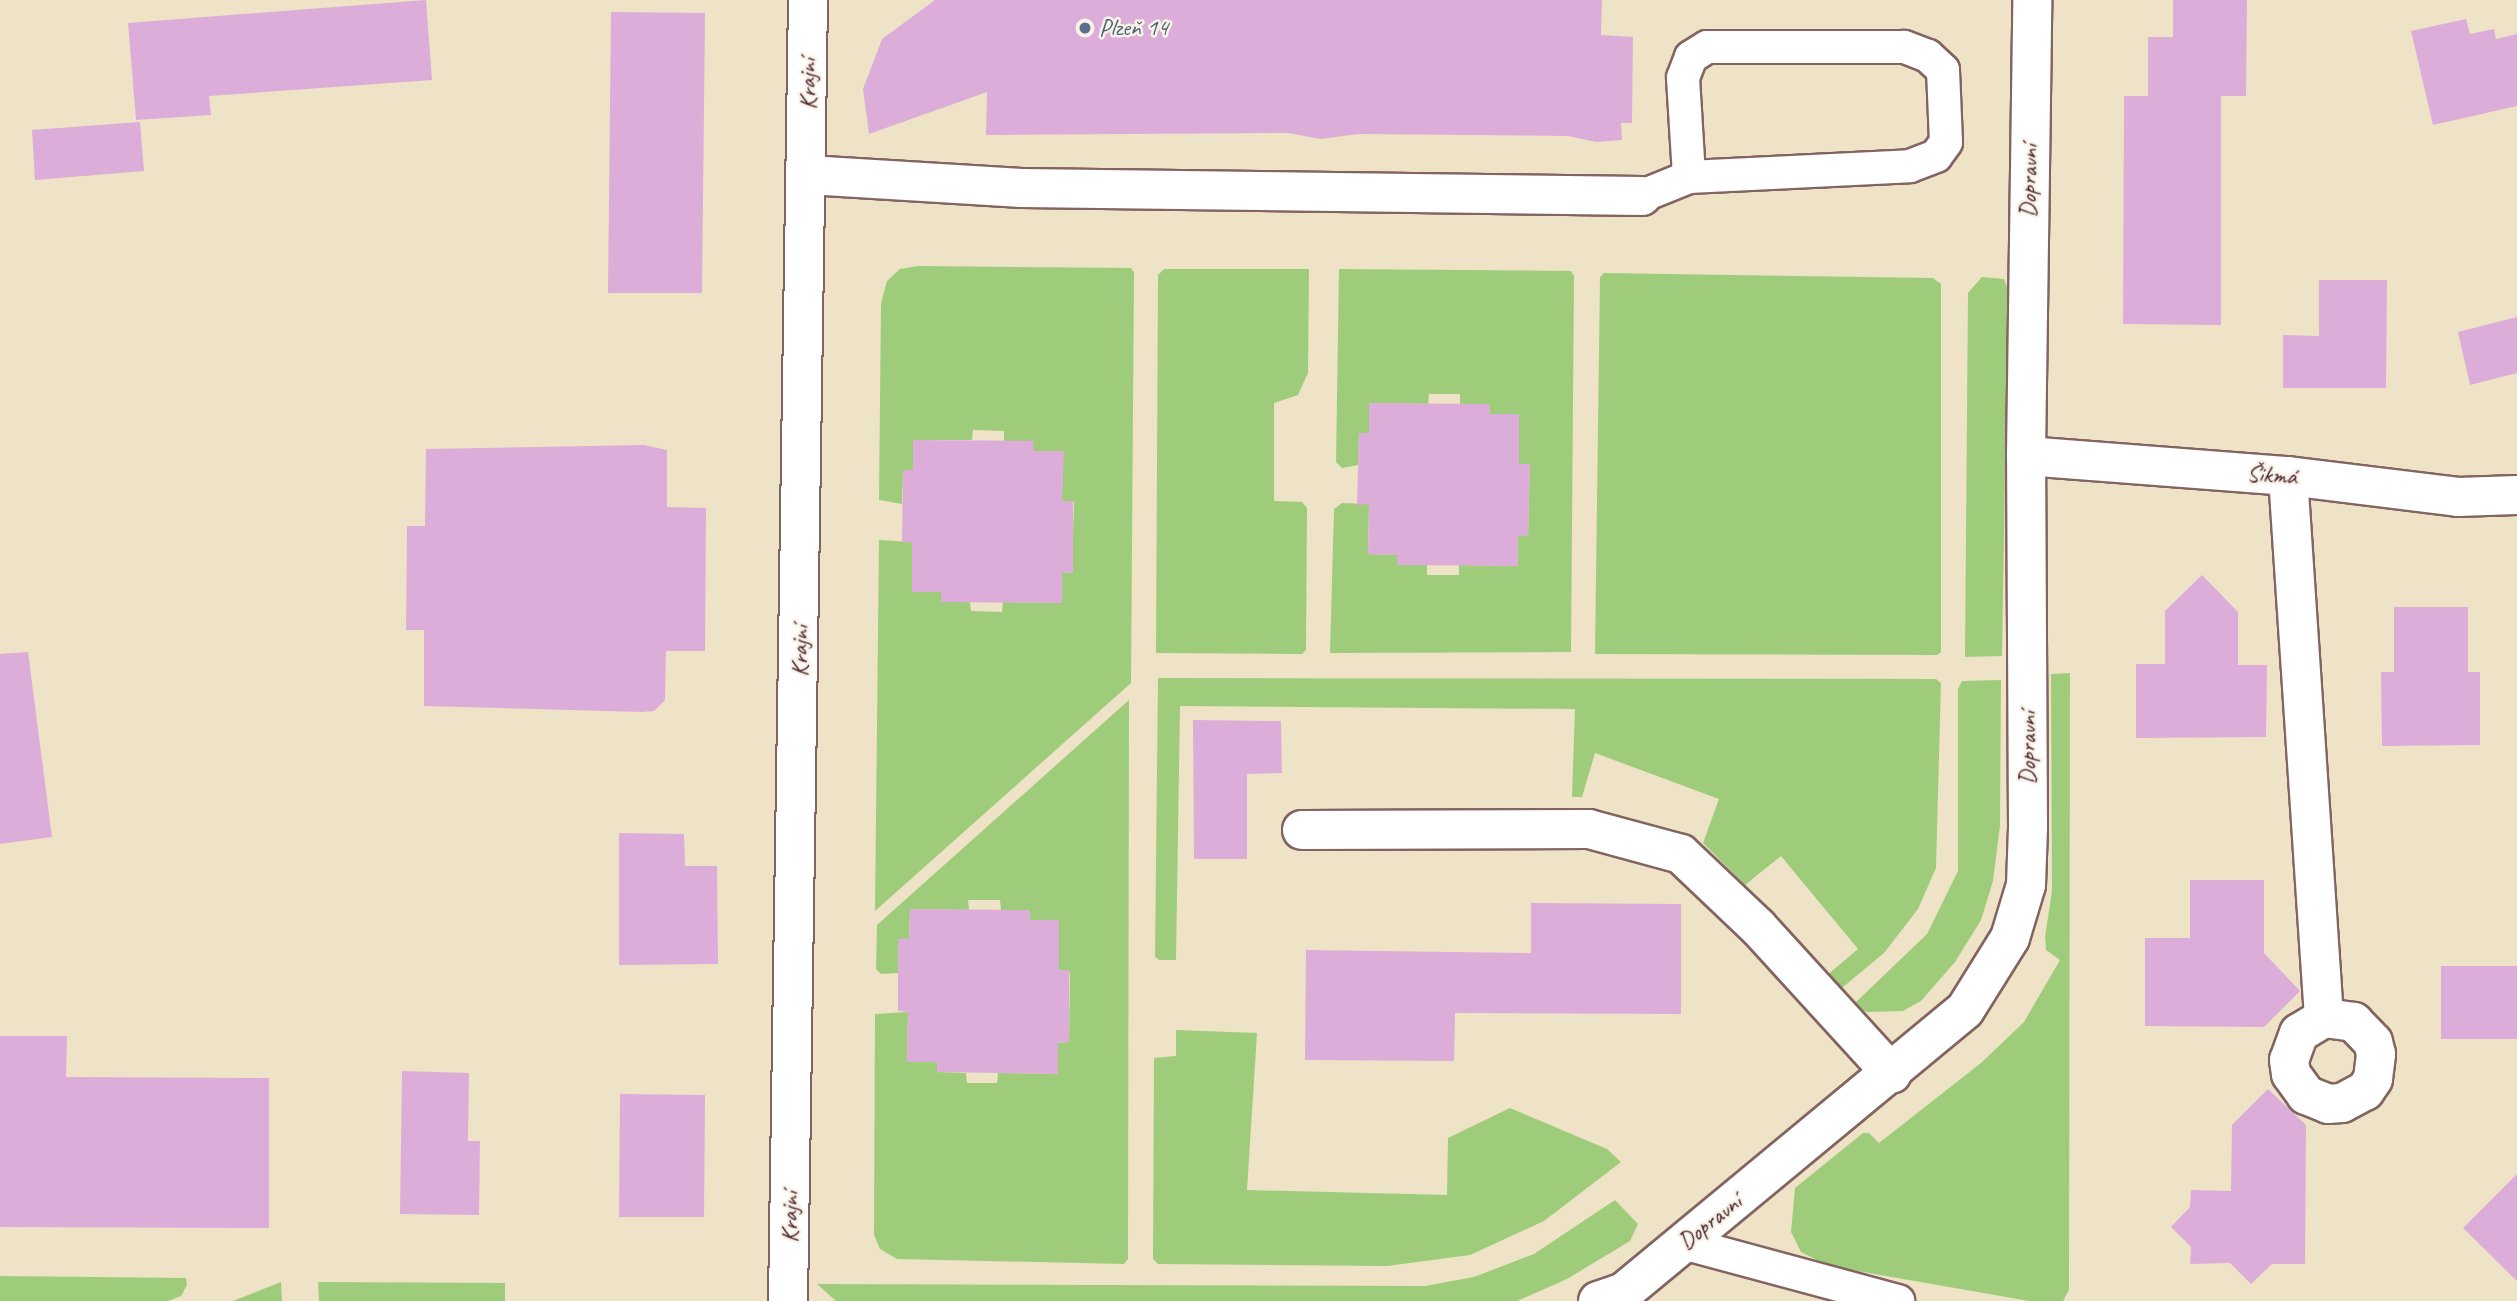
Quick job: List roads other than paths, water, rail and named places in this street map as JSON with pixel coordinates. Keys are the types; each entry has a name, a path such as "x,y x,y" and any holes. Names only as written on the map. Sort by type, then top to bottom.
{"street":[{"name":"Krajní","path":"788,1301 808,175 808,0"},
{"name":"Dopravní","path":"1598,1301 1624,1292 1892,1074 1965,1010 2010,938 2026,885 2026,456 2032,0"},
{"path":"808,175 1022,188 1642,197"},
{"name":"Šikmá","path":"2026,456 2288,476 2458,497 2517,495"},
{"path":"2288,476 2324,1018"},
{"path":"1302,830 1588,829 1681,854 1757,926 1892,1074"}],"lane":[{"path":"1642,197 1689,177 1910,166 1936,156 1946,142 1942,70 1928,56 1904,47 1707,47 1691,57 1683,78 1689,177"},
{"path":"1684,1243 1898,1301"}],"place":[{"name":"Plzeň 14","path":"1085,28"}]}
